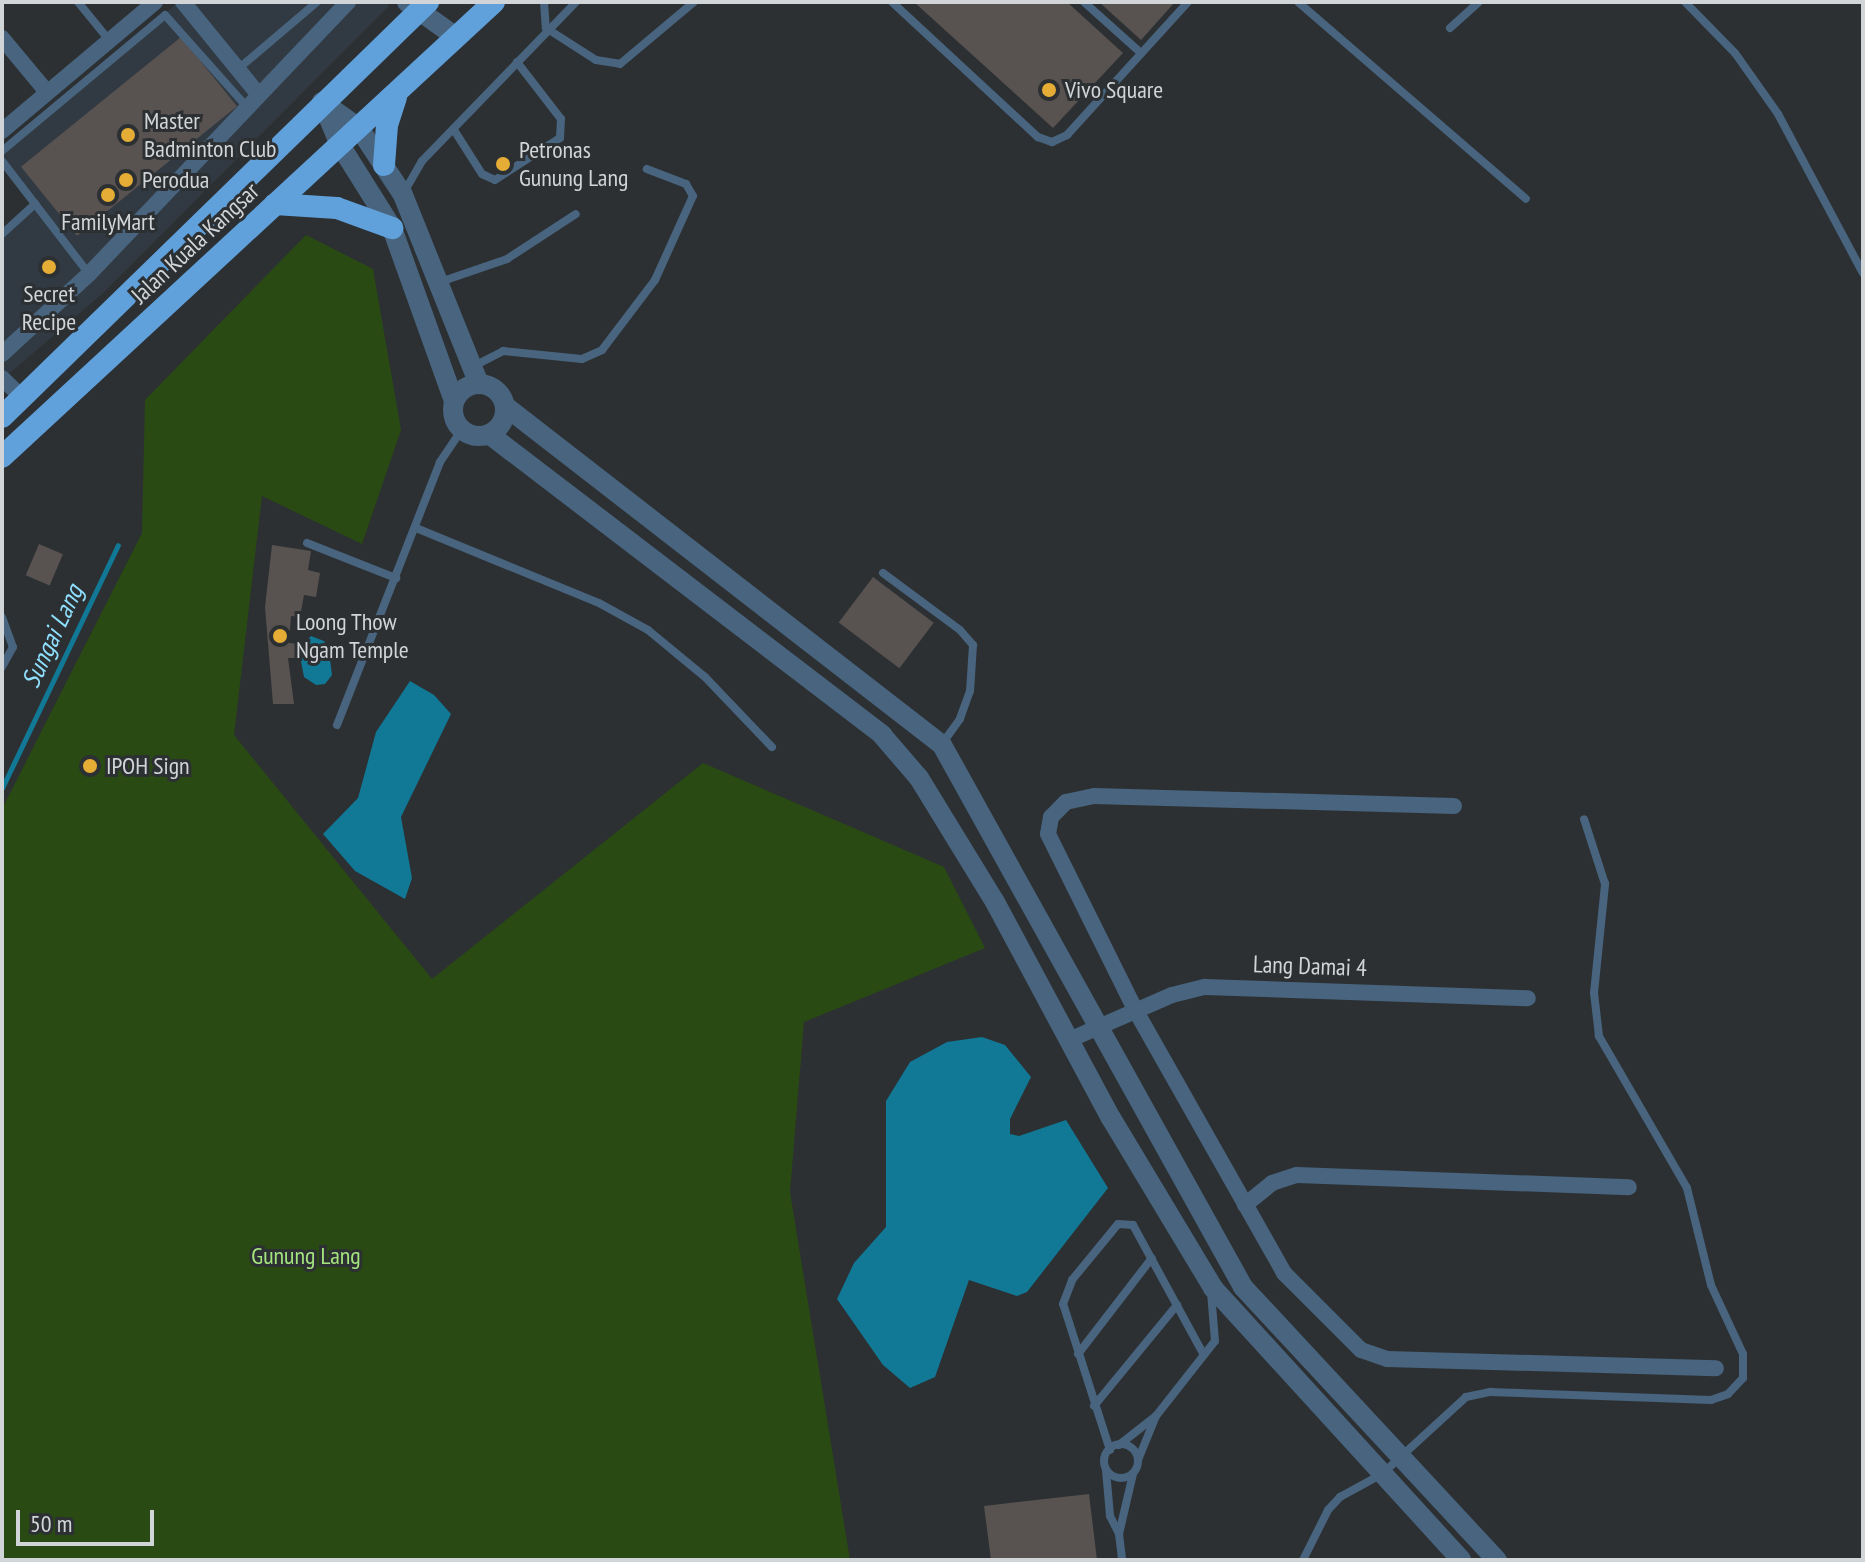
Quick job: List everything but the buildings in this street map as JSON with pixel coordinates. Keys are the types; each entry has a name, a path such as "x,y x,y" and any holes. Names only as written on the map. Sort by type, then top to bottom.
{"highway":[{"name":"Jalan Kuala Kangsar","path":"2,457 494,2"},
{"name":"Jalan Kuala Kangsar","path":"2,417 421,5"},
{"path":"384,165 387,125 398,92"},
{"path":"275,204 337,208 392,228"}],"street":[{"path":"2,131 155,2"},
{"path":"2,354 89,274 348,2"},
{"path":"190,4 238,69 252,100"},
{"path":"421,5 456,37"},
{"path":"2,38 47,92"},
{"path":"322,102 359,128 403,195 476,375 499,393 505,406 942,745 1243,1287 1399,1459 1497,1560"},
{"path":"322,102 340,145 392,228 454,401 453,416 462,429 489,434 882,735 927,790 1213,1288 1461,1560"},
{"path":"454,401 476,375"},
{"path":"2,378 23,398"},
{"path":"489,434 501,423 505,406"},
{"path":"1454,806 1094,796 1066,802 1051,817 1048,834 1053,851 1137,1013 1245,1205 1295,1287 1361,1350 1387,1359 1716,1368"},
{"name":"Lang Damai 4","path":"1069,1040 1137,1013 1172,995 1205,987 1528,998"},
{"path":"1245,1205 1272,1183 1297,1175 1629,1187"}],"lane":[{"path":"78,2 109,40"},
{"path":"238,69 317,2"},
{"path":"544,2 546,28"},
{"path":"403,195 422,161 546,28 576,2"},
{"path":"546,28 596,60 620,64 694,2"},
{"path":"892,2 1045,141 1067,135 1188,2"},
{"path":"1084,2 1141,53"},
{"path":"1298,2 1526,199"},
{"path":"1450,28 1479,2"},
{"path":"1685,2 1735,53 1778,114 1863,273"},
{"path":"2,151 165,15 252,100"},
{"path":"454,130 482,174 495,180 560,138 561,119 517,62"},
{"path":"2,161 89,274"},
{"path":"476,375 503,351 582,359 602,350 655,280 693,196 686,184 647,169"},
{"path":"2,234 35,204"},
{"path":"439,282 507,259 576,214"},
{"path":"337,725 440,462 462,429"},
{"path":"416,528 599,603 648,630 705,677 772,747"},
{"path":"307,543 396,578"},
{"path":"883,573 960,630 973,645 970,691 953,733 942,745"},
{"path":"2,617 13,647 2,667"},
{"path":"1303,1560 1328,1510 1382,1474 1456,1404 1477,1394 1711,1400 1734,1390 1745,1370 1737,1338 1711,1285 1687,1188 1599,1036 1594,993 1605,884 1584,819"},
{"path":"1119,1534 1110,1516 1106,1469 1110,1450 1063,1304 1072,1280 1124,1222 1133,1225 1204,1355"},
{"path":"1078,1354 1152,1258"},
{"path":"1110,1450 1156,1416 1217,1335 1213,1288"},
{"path":"1094,1406 1177,1305"},
{"path":"1122,1560 1119,1534 1133,1473 1156,1416"},
{"path":"1119,1445 1129,1447 1138,1461"},
{"path":"1106,1469 1117,1477 1133,1473"}],"shaded area":[{"path":"178,2 386,2 389,6 103,293 3,379 2,236 35,205 2,168 2,152"}],"green space":[{"name":"Gunung Lang","path":"306,235 373,269 401,430 362,544 262,496 234,735 432,979 703,763 944,867 985,948 804,1022 790,1192 850,1560 2,1560 2,809 142,533 145,400"}],"water":[{"path":"311,636 324,641 329,651 332,675 325,684 316,685 304,677 299,651"},
{"path":"410,681 434,695 451,714 401,817 412,878 405,899 355,871 323,834 358,798 376,732"},
{"path":"982,1037 1005,1045 1031,1077 1010,1119 1010,1134 1019,1136 1066,1120 1108,1188 1027,1292 1017,1296 969,1280 935,1377 910,1388 883,1365 837,1299 854,1263 886,1227 886,1101 910,1062 947,1042"}],"waterway":[{"name":"Sungai Lang","path":"2,788 118,545"}],"place":[{"name":"Vivo Square","path":"1049,90"},
{"name":"Master Badminton Club","path":"128,135"},
{"name":"Petronas Gunung Lang","path":"503,164"},
{"name":"Perodua","path":"126,180"},
{"name":"FamilyMart","path":"108,195"},
{"name":"Secret Recipe","path":"49,267"},
{"name":"Loong Thow Ngam Temple","path":"280,636"},
{"name":"IPOH Sign","path":"90,766"}]}
